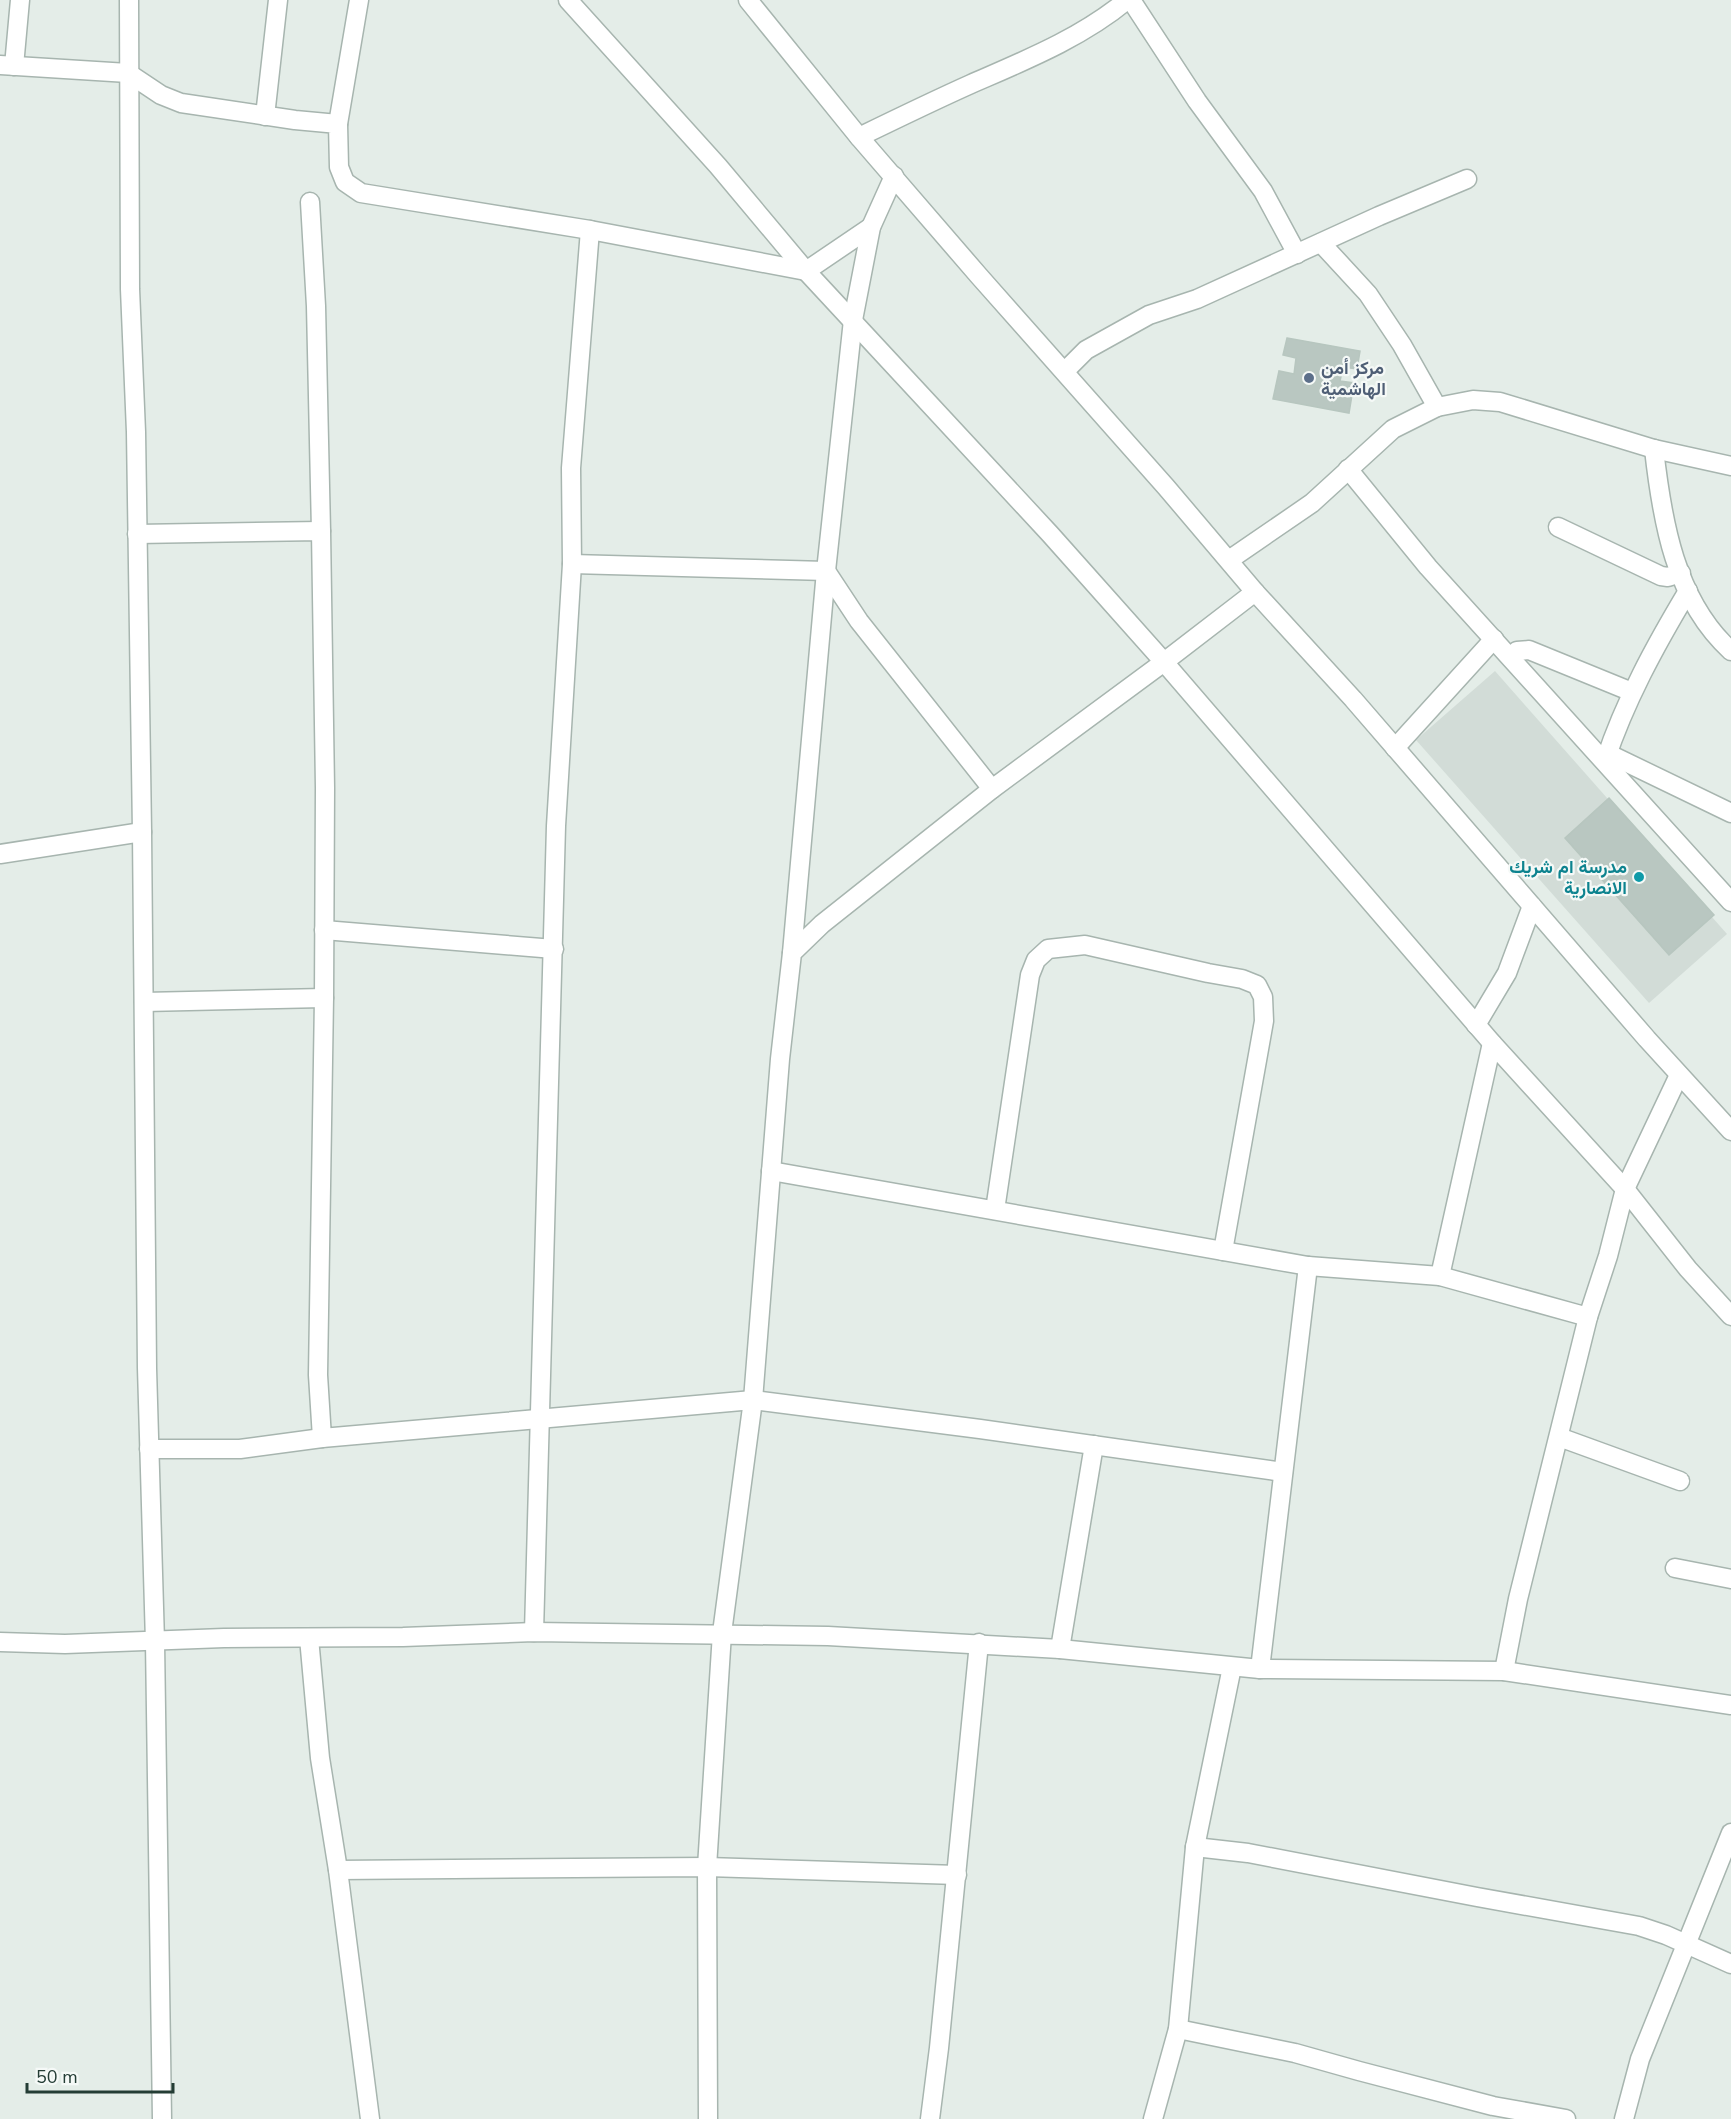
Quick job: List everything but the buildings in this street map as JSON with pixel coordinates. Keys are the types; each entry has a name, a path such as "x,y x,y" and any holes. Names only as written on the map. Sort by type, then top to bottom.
{"street":[{"path":"20,0 7,65 128,73 161,95 181,103 338,124"},
{"path":"129,0 130,289 137,534 149,1449 155,1642 162,2119"},
{"path":"265,116 278,0"},
{"path":"359,0 338,124 339,166 345,182 361,193 590,230 806,271 871,227"},
{"path":"568,0 718,166 806,271 1164,662 1476,1025 1625,1189 1688,1269 1731,1316"},
{"path":"748,0 859,137 979,276 1065,370 1255,592 1731,1131"},
{"path":"859,137 971,84 1046,52 1110,15 1129,0 1197,101 1263,191 1297,254"},
{"path":"708,2119 707,1867 722,1633 753,1400 780,1059 792,953 826,571 853,320 871,227 894,176"},
{"path":"1065,370 1086,350 1149,315 1197,299 1379,216 1467,179"},
{"path":"310,202 316,297 321,531 324,998 318,1376 322,1438"},
{"path":"534,1632 556,826 572,564 571,468 590,230"},
{"path":"1321,243 1368,294 1402,345 1437,407"},
{"path":"1229,560 1312,503 1393,429 1437,407 1473,399 1500,402 1654,448 1731,466"},
{"path":"1654,448 1661,507 1681,573 1702,620 1731,651"},
{"path":"1348,469 1428,567 1606,757 1731,902"},
{"path":"1558,527 1661,576 1668,577 1681,573"},
{"path":"137,534 321,531"},
{"path":"572,564 826,571"},
{"path":"826,571 859,621 992,789"},
{"path":"1606,757 1632,692 1688,591"},
{"path":"792,953 822,924 992,789 1255,592"},
{"path":"1395,748 1494,639"},
{"path":"1512,659 1517,651 1529,650 1632,692"},
{"path":"1606,757 1731,813"},
{"path":"0,854 142,832"},
{"path":"1476,1025 1507,973 1532,906"},
{"path":"324,930 554,949"},
{"path":"995,1210 1030,975 1036,960 1048,949 1085,945 1208,974 1242,979 1257,986 1263,997 1264,1021 1223,1251"},
{"path":"144,1002 324,998"},
{"path":"1440,1276 1492,1043"},
{"path":"1504,1671 1518,1599 1588,1317 1608,1256 1625,1189 1679,1074"},
{"path":"771,1171 1308,1266 1440,1276 1588,1317"},
{"path":"1260,1669 1308,1266"},
{"path":"149,1449 240,1449 322,1438 753,1400 1283,1472"},
{"path":"1559,1437 1680,1480"},
{"path":"1060,1648 1094,1445"},
{"path":"1675,1568 1731,1580"},
{"path":"0,1642 65,1644 224,1638 534,1632 828,1636 1060,1648 1260,1669 1504,1671 1731,1705"},
{"path":"309,1638 320,1758 338,1870 370,2119"},
{"path":"930,2119 957,1875 979,1643"},
{"path":"1154,2119 1178,2029 1195,1847 1232,1667"},
{"path":"1624,2119 1640,2059 1731,1833"},
{"path":"1195,1847 1248,1853 1639,1926 1731,1964"},
{"path":"338,1870 707,1867 957,1875"},
{"path":"1178,2029 1295,2053 1359,2072 1493,2106 1566,2119"}],"shaded area":[{"path":"1495,671 1727,934 1649,1003 1416,740"}],"place":[{"name":"مركز أمن الهاشمية","path":"1309,378"},
{"name":"مدرسة ام شريك الانصارية","path":"1639,877"}]}
